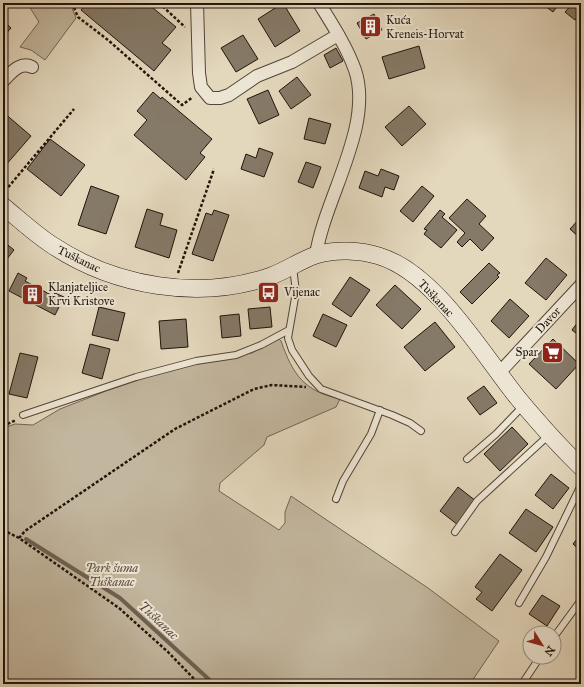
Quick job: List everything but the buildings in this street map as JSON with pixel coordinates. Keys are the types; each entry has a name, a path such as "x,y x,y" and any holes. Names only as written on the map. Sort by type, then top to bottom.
{"street":[{"path":"197,3 199,73 201,87 210,98 220,98 257,76 292,62 338,35"},
{"path":"316,255 318,238 358,118 359,87 355,70 338,35 319,3"},
{"path":"3,81 15,69 23,65 32,67"},
{"name":"Tuškanac","path":"3,206 53,246 94,268 144,283 171,288 216,289 253,281 293,267 316,255 338,251 360,252 379,256 412,273 442,301 524,404 550,434 579,460"},
{"name":"Davor","path":"499,373 581,285"}],"lane":[{"path":"293,267 296,292 288,338 292,350 300,365 321,389 380,410 410,423 421,431"},
{"path":"23,415 136,377 196,361 236,355 261,345 289,330"},
{"path":"467,459 496,434 524,404"},
{"path":"336,499 343,481 371,434 380,410"},
{"path":"455,532 478,501 550,434"},
{"path":"519,602 542,563 581,485"},
{"path":"562,626 581,600"},
{"path":"522,684 535,665"}],"path":[{"path":"72,3 78,17 108,40 182,105 190,98"},
{"path":"159,3 198,38"},
{"path":"3,193 74,109"},
{"path":"177,275 214,169"},
{"path":"20,538 25,531 175,429 254,389 272,385 290,384 321,389"},
{"path":"3,426 23,415"},
{"path":"3,530 20,538 119,608 168,652 199,684"}],"green space":[{"path":"27,3 70,3 76,18 45,60 31,50 20,47 39,22"},
{"name":"Park šuma Tuškanac","path":"278,338 281,341 295,372 302,380 317,391 340,399 336,407 267,437 264,445 220,483 219,491 279,530 285,523 285,512 291,496 428,588 499,641 470,684 3,684 3,428 15,424 33,425 60,409 106,391 147,377 215,359 252,353"}],"waterway":[{"name":"Tuškanac","path":"26,539 120,598 214,684"}],"place":[{"name":"Kuća Kreneis-Horvat","path":"370,27"},
{"name":"Vijenac","path":"269,292"},
{"name":"Klanjateljice Krvi Kristove","path":"32,294"},
{"name":"Spar","path":"553,352"}]}
